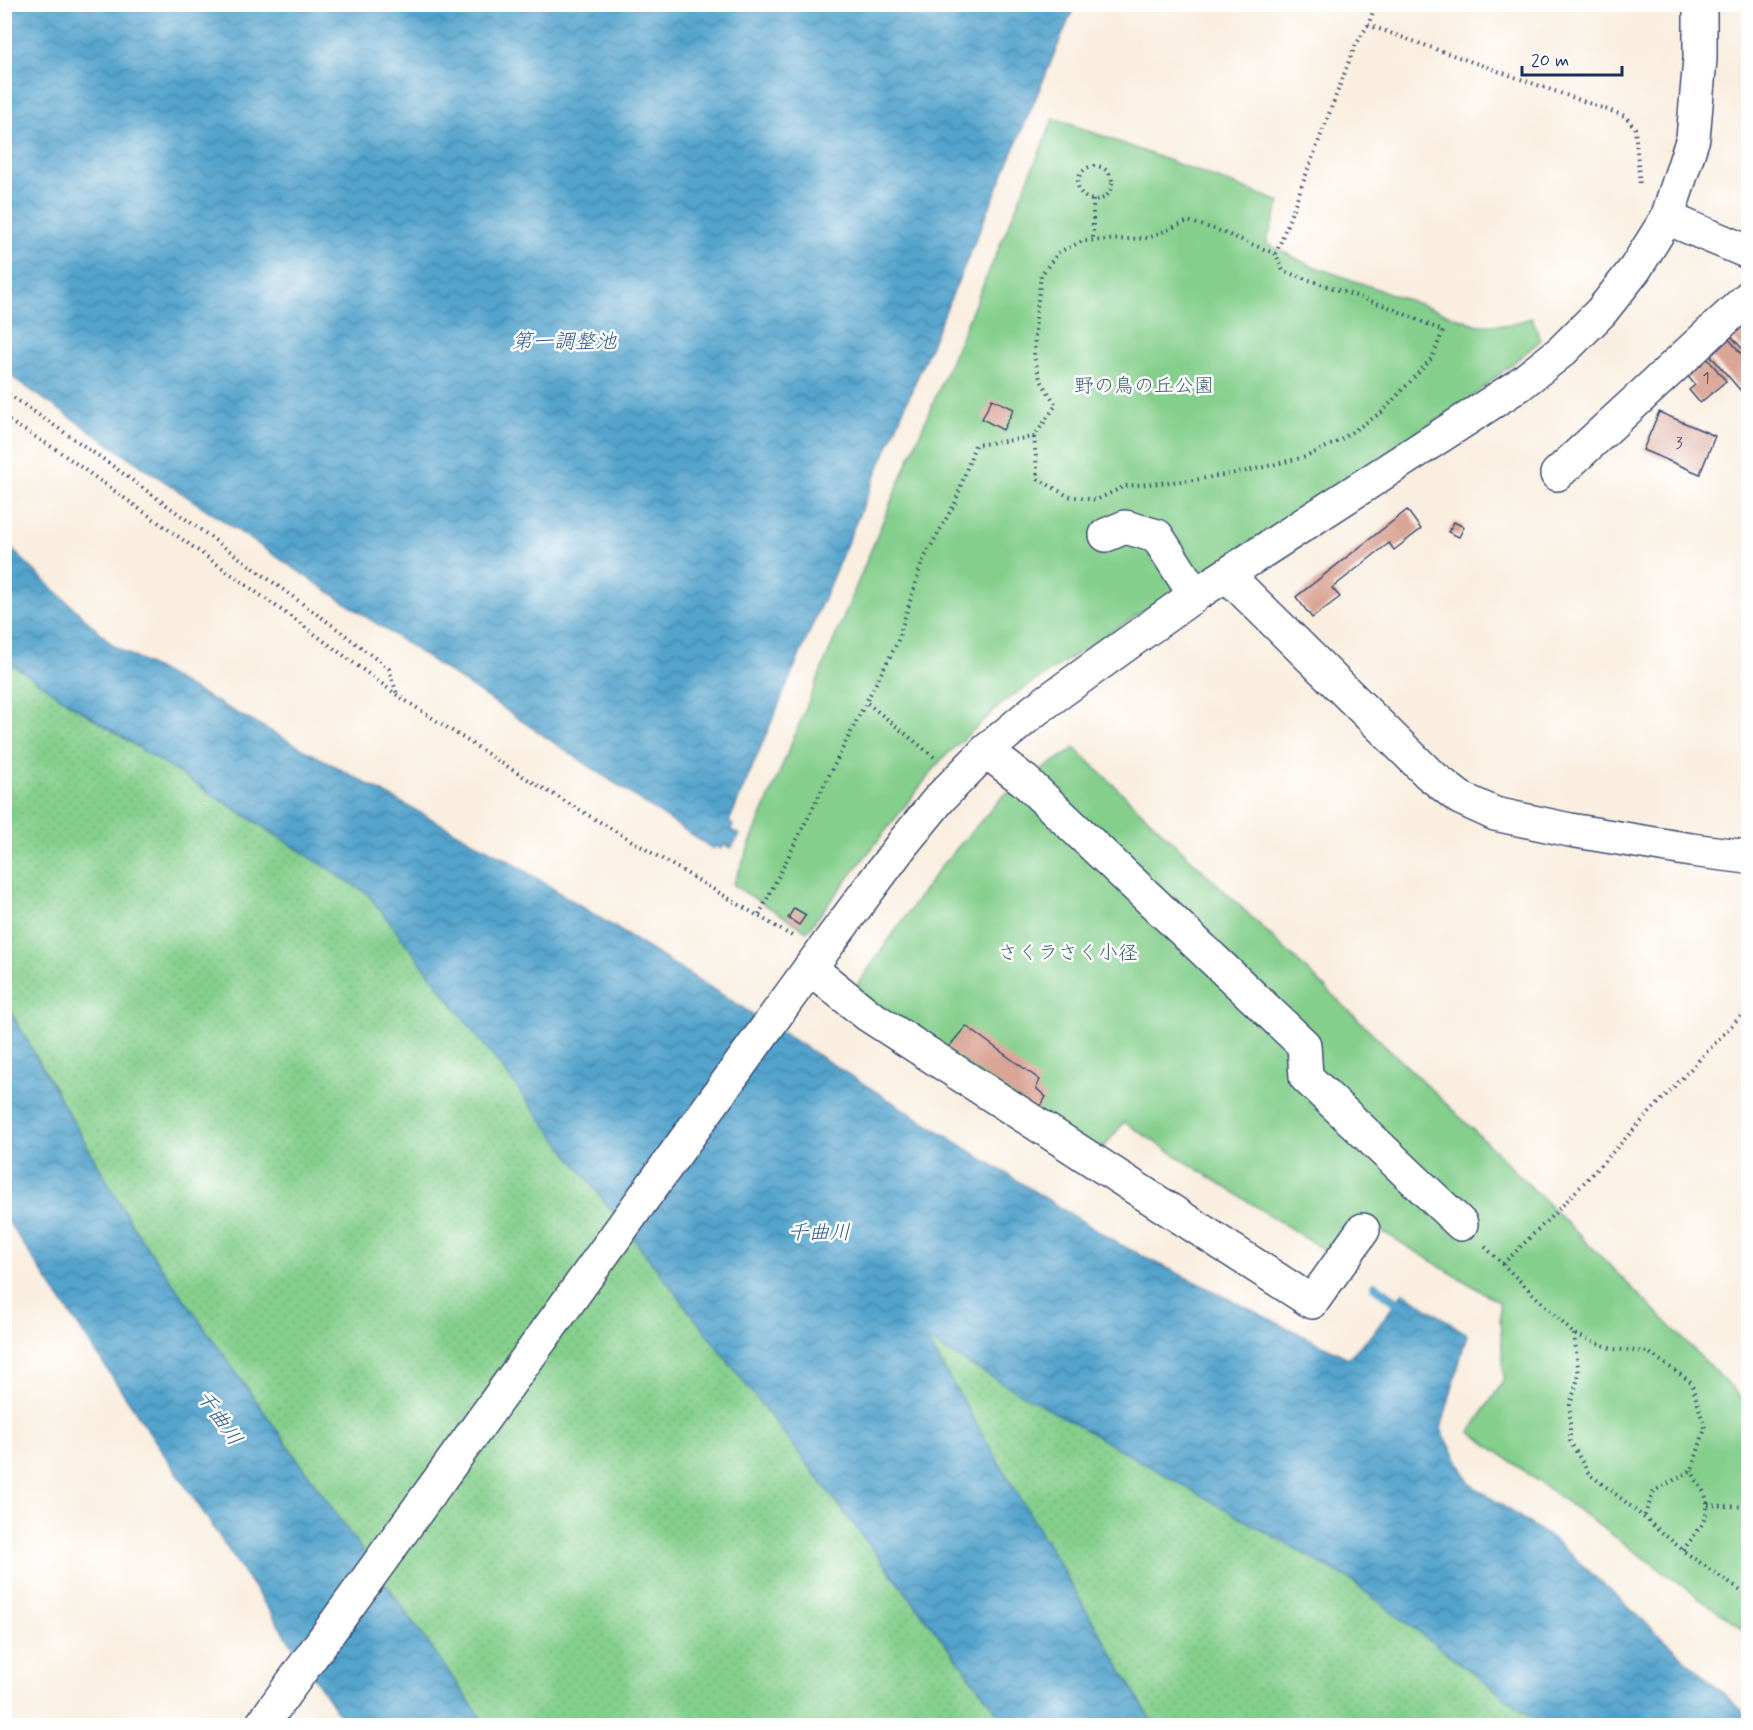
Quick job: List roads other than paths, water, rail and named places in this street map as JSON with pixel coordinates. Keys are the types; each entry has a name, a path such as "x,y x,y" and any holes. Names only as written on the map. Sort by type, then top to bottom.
{"street":[{"path":"261,1725 809,969 904,842 940,798 986,751 1035,710 1196,595 1519,385 1562,351 1601,312 1635,269 1667,218 1693,138 1700,59 1700,4"},
{"path":"1667,218 1749,252"},
{"path":"1557,474 1749,298"},
{"path":"1106,535 1125,527 1158,536 1196,595"},
{"path":"1227,576 1430,774 1460,798 1496,814 1569,830 1691,850 1749,856"},
{"path":"986,751 1025,781 1304,1045 1306,1077 1461,1224"},
{"path":"809,969 868,1015 1312,1302 1363,1230"}],"water":[{"name":"第一調整池","path":"5,4 1075,5 729,822 733,825 731,830 740,835 731,848 724,845 721,849 715,846 713,849 119,451 5,372"},
{"name":"千曲川","path":"4,542 114,646 509,861 1115,1242 1348,1358 1375,1331 1403,1292 1467,1334 1441,1429 1470,1484 1556,1541 1748,1716 1748,1725 1542,1725 1350,1580 927,1340 1154,1725 1007,1725 368,894 66,701 5,659"},
{"name":"千曲川","path":"4,1001 135,1230 486,1725 346,1725 5,1217"}],"waterway":[{"path":"1375,1286 1396,1301"}],"park label":[{"name":"野の鳥の丘公園","path":"1144,386"},
{"name":"さくラさく小径","path":"1068,953"}]}
